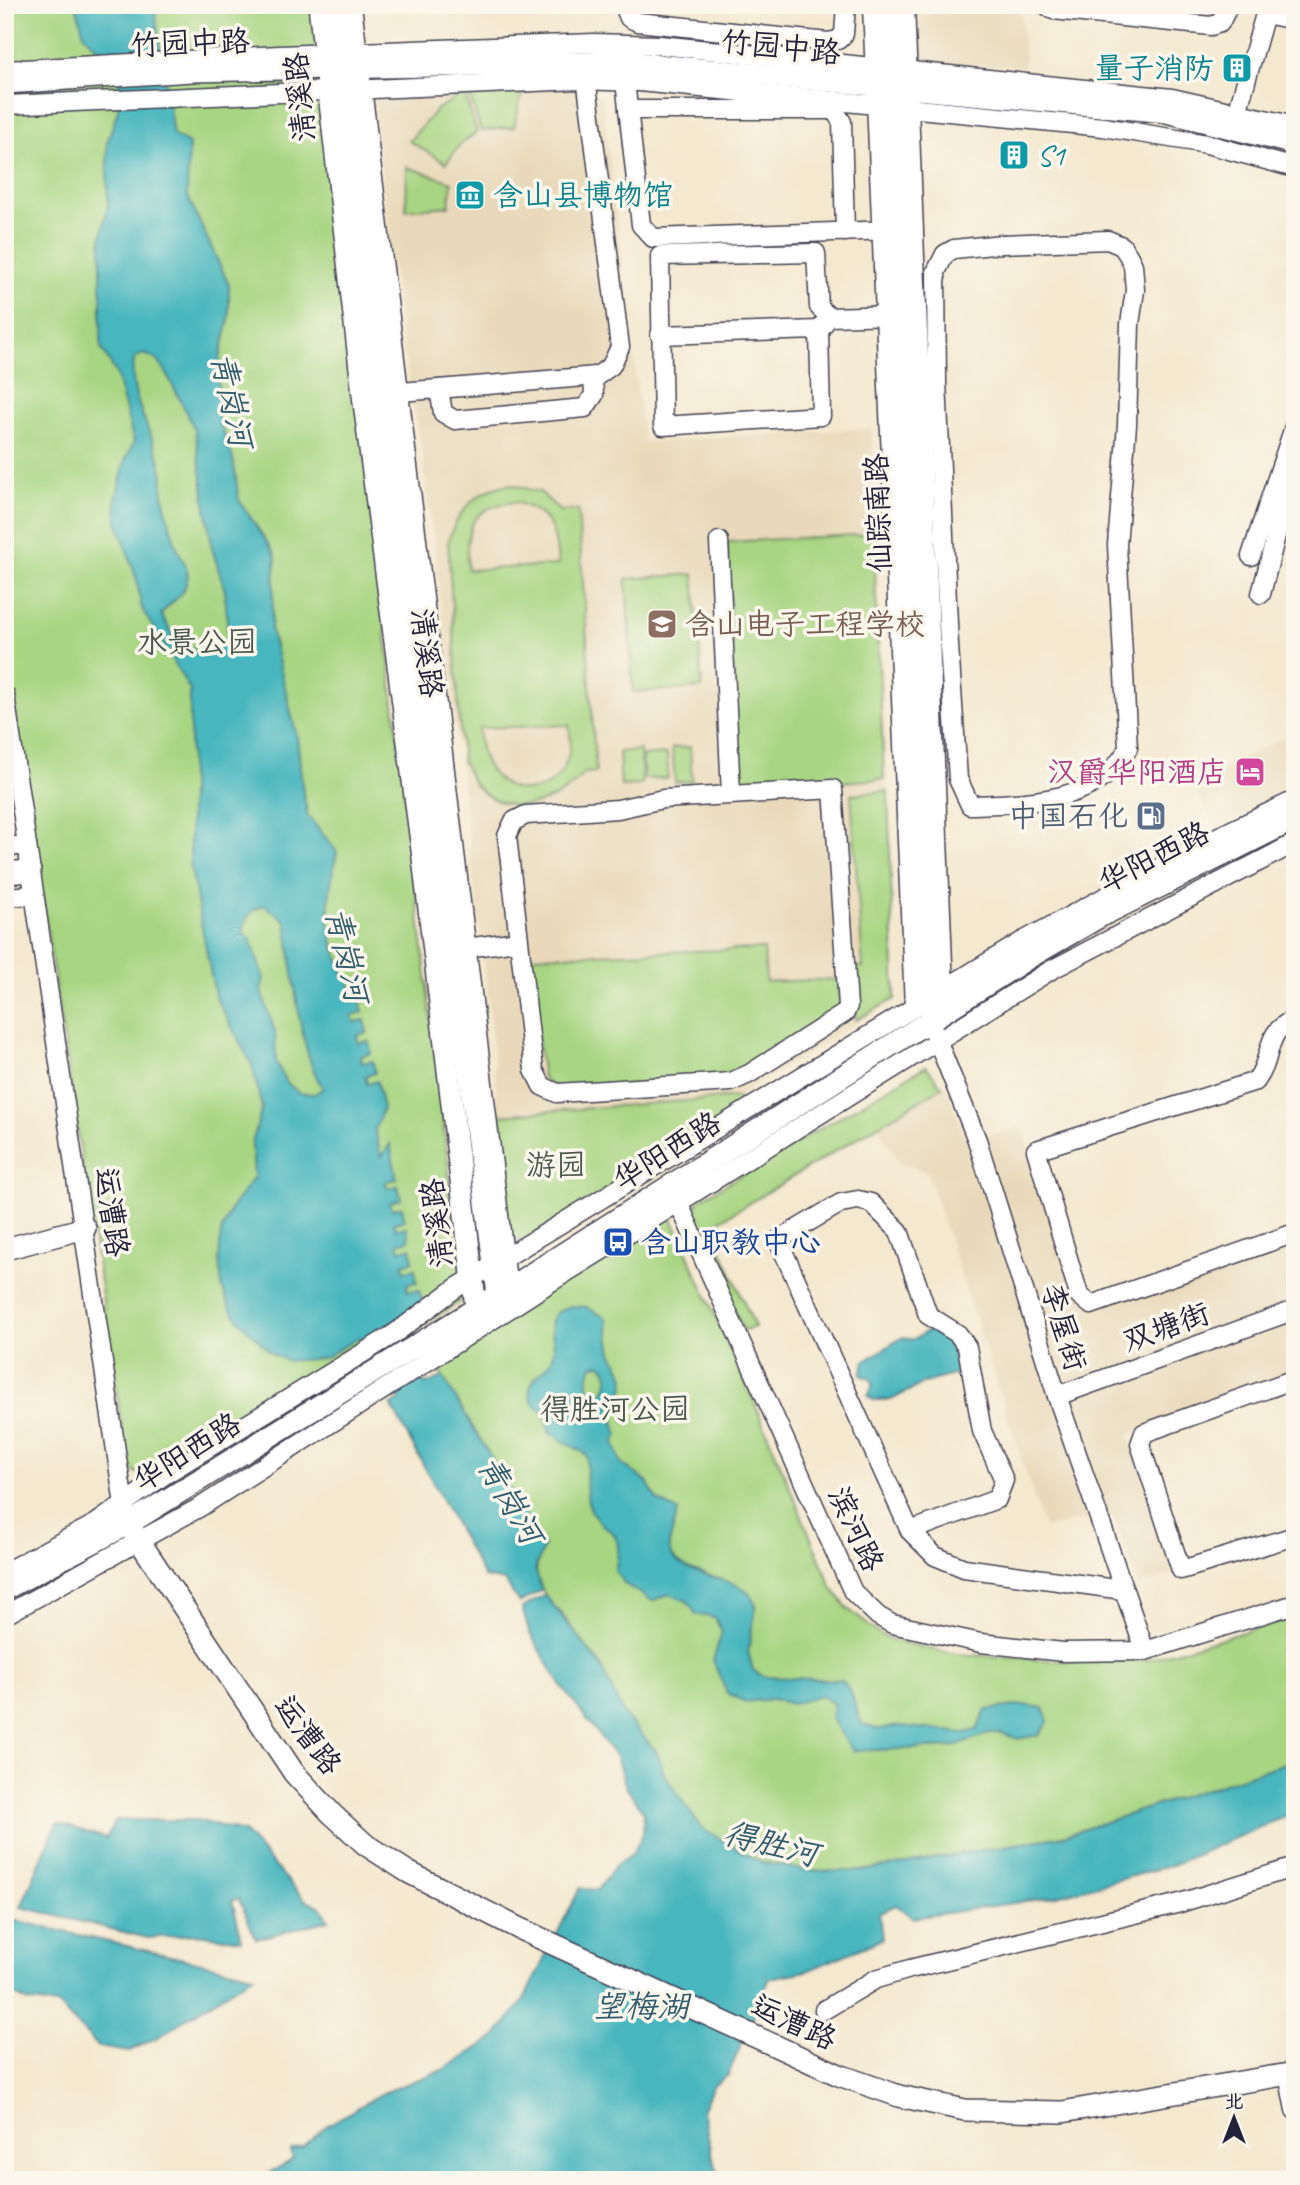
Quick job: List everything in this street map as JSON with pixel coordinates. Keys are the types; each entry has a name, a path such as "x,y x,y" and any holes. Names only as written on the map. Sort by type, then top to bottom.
{"main road":[{"name":"清溪路","path":"319,5 343,71"},
{"name":"清溪路","path":"335,5 381,393 408,666 503,1292"},
{"name":"仙踪南路","path":"887,5 891,88 889,230 893,315 927,561 930,1003"},
{"name":"竹园中路","path":"5,83 192,71 624,72 891,88 1235,119 1295,144"},
{"name":"华阳西路","path":"5,1589 126,1514 381,1366 410,1360 476,1308 674,1193 930,1003 1030,957 1101,916 1295,820"},
{"path":"5,873 30,871"},
{"name":"清溪路","path":"453,957 476,1308"},
{"path":"5,1236 84,1222"},
{"path":"5,1249 84,1222"},
{"name":"运漕路","path":"126,1514 294,1773 332,1814 366,1844 408,1872 518,1928 839,2075 899,2096 965,2110 1023,2114 1125,2104 1291,2074"}],"street":[{"path":"343,71 352,5"},
{"path":"624,5 629,18 656,24 828,42 838,40 844,34 846,5"},
{"path":"656,5 656,24"},
{"path":"872,5 891,88 929,616 958,779 970,805 1021,803 1079,791 1113,767 1128,748 1117,545 1127,425 1130,324 1135,290 1133,265 1116,242 1002,244 954,249 939,263 936,272 937,382 927,561"},
{"path":"891,88 905,5"},
{"path":"1045,5 1053,10 1211,26 1220,23 1229,5"},
{"path":"1295,20 1265,14 1235,119 1295,126"},
{"path":"5,105 607,44 660,45 1207,144 1295,168"},
{"path":"5,70 343,71"},
{"path":"518,941 453,957 381,393 593,376 611,366 620,347 585,71"},
{"path":"624,72 641,225 653,238 889,230"},
{"path":"628,110 834,110 842,122 845,232"},
{"path":"816,253 819,307 824,323 821,416 663,426 660,256 816,253"},
{"path":"660,335 893,315"},
{"name":"李屋街","path":"893,315 930,1003 935,1041 977,1140 1056,1396 1144,1651"},
{"path":"439,389 443,413 447,417 468,418 585,408 594,395 593,376"},
{"path":"1251,556 1295,424"},
{"path":"1261,594 1295,462"},
{"path":"719,541 731,794"},
{"name":"运漕路","path":"5,695 126,1514"},
{"path":"833,789 848,1006 839,1019 736,1080 557,1093 542,1086 534,1070 518,941 507,836 519,817 618,809 663,799 833,789"},
{"path":"5,1615 202,1506 381,1366 394,1334 473,1278 930,1003 1021,942 1295,800"},
{"path":"410,1360 674,1193 1106,939 1295,843"},
{"path":"5,847 27,845"},
{"path":"5,897 34,895"},
{"path":"1295,1019 1281,1025 1271,1039 1267,1067 1256,1081 1036,1150 1079,1295 1091,1305 1295,1233"},
{"name":"滨河路","path":"674,1193 853,1592 878,1616 892,1624 981,1643 1063,1652 1144,1651 1295,1604"},
{"path":"910,1531 997,1499 1004,1480 982,1431 972,1363 967,1347 958,1334 928,1315 900,1231 871,1203 858,1200 841,1203 778,1240 910,1531 935,1556 964,1568 1124,1590"},
{"name":"双塘街","path":"1056,1396 1295,1310"},
{"path":"1295,1378 1144,1433 1140,1444 1181,1570 1295,1536"},
{"path":"5,1572 95,1524 126,1514"},
{"path":"824,2010 856,1989 910,1969 1180,1903 1295,1867"},
{"path":"1291,2074 1295,2110"}],"shaded area":[{"path":"914,5 1020,5 1025,67 928,63 915,47"},
{"name":"含山电子工程学校","path":"576,82 602,98 644,442 872,428 895,999 738,1097 498,1115 489,1006 423,456 401,339 373,102 376,95"},
{"path":"1295,731 1295,787 1216,829 1193,785"},
{"path":"945,1085 966,1140 1022,1127 1083,1293 1099,1300 1295,1231 1295,1374 1128,1435 1173,1574 1138,1585 1113,1514 1044,1528 927,1172 899,1163 878,1127"}],"green space":[{"name":"水景公园","path":"5,5 312,5 464,1300 310,1393 176,1484 148,1479 128,1468 5,650"},
{"path":"505,91 522,93 514,127 481,131 470,97"},
{"path":"464,93 477,132 461,144 446,163 409,141 436,110"},
{"path":"407,167 452,182 449,206 406,210"},
{"path":"509,484 540,492 560,511 578,510 596,772 584,773 561,794 532,804 502,803 488,796 475,785 462,761 448,542 457,521 470,504 497,487","holes":["515,502 537,511 549,524 556,542 558,565 468,570 467,543 473,522 488,509","569,725 569,753 561,773 546,786 529,790 511,787 495,776 483,756 479,728"]},
{"path":"873,534 884,779 748,788 737,778 727,542"},
{"path":"694,574 702,688 633,692 626,579"},
{"path":"690,747 692,781 675,782 672,748"},
{"path":"640,750 642,785 621,786 619,752"},
{"path":"667,754 668,778 644,779 642,756"},
{"path":"888,791 895,999 856,1020 852,968 863,967 851,794"},
{"path":"764,949 766,982 840,979 840,1007 733,1077 560,1091 543,1079 527,956"},
{"path":"926,1066 942,1087 711,1226 755,1327 743,1330 690,1214 701,1199"},
{"name":"游园","path":"738,1097 743,1107 524,1243 513,1240 507,1230 498,1115"},
{"name":"得胜河公园","path":"657,1211 671,1217 753,1400 831,1586 847,1608 879,1634 897,1642 956,1654 1080,1662 1147,1660 1295,1617 1295,1760 1063,1836 861,1871 811,1871 760,1862 701,1828 664,1774 657,1752 624,1715 600,1664 560,1612 549,1603 536,1577 538,1557 439,1369"}],"water":[{"name":"青岗河","path":"76,5 154,5 173,135 189,144 187,195 229,285 229,319 218,366 219,420 233,459 239,500 276,556 271,630 297,737 308,816 337,852 329,908 332,940 354,992 348,993 350,1001 360,1000 363,1012 352,1015 354,1022 365,1020 367,1033 357,1035 358,1043 369,1041 371,1053 361,1056 362,1063 373,1061 375,1073 365,1076 367,1084 377,1081 383,1109 375,1129 381,1157 390,1144 397,1179 386,1181 387,1188 398,1186 401,1199 390,1202 392,1209 402,1207 405,1220 394,1223 396,1229 407,1227 409,1240 398,1243 400,1250 411,1248 413,1261 403,1264 404,1271 415,1269 417,1282 407,1284 408,1291 419,1290 422,1301 414,1310 387,1325 388,1331 420,1380 426,1384 443,1377 544,1546 535,1569 542,1590 519,1603 505,1581 484,1577 391,1405 399,1400 400,1393 372,1341 360,1337 324,1358 287,1361 271,1353 241,1322 230,1308 222,1287 219,1260 221,1232 230,1210 254,1177 252,1143 262,1108 252,1065 215,996 190,864 190,690 142,609 136,577 117,521 116,499 125,461 134,442 116,373 101,348 101,239 108,205 107,143 118,110 120,72 84,35","holes":["145,354 157,360 165,370 195,430 212,548 225,591 228,636 214,652 203,656 173,636 161,614 183,590 188,575 167,513 159,457 134,385 135,357","264,905 286,921 302,1031 315,1073 323,1088 315,1094 299,1093 286,1082 276,1062 275,1032 261,990 264,978 250,939 243,933 249,915"]},
{"path":"572,1306 587,1307 606,1318 612,1352 625,1377 623,1391 613,1401 611,1410 618,1436 614,1442 621,1463 647,1482 657,1500 678,1511 669,1545 673,1557 691,1569 739,1586 750,1595 756,1606 748,1651 753,1670 764,1677 842,1680 852,1696 862,1724 878,1729 901,1726 964,1733 977,1730 986,1710 1023,1705 1044,1708 1048,1722 1039,1735 1018,1739 1001,1733 989,1733 952,1747 853,1751 831,1718 834,1704 821,1696 792,1704 773,1699 745,1702 727,1693 713,1661 722,1632 715,1618 696,1614 687,1601 669,1594 652,1601 625,1584 615,1571 618,1555 616,1537 596,1519 591,1510 586,1490 587,1456 550,1433 543,1412 532,1401 531,1384 552,1359 552,1321 561,1310","holes":["601,1364 608,1380 600,1395 588,1388 588,1378 593,1365"]},
{"path":"934,1327 947,1333 954,1343 949,1343 956,1366 961,1365 960,1373 924,1383 891,1400 873,1400 868,1396 873,1385 871,1379 861,1375 865,1361 903,1337 915,1338"},
{"name":"望梅湖","path":"545,1595 600,1664 624,1715 657,1752 664,1774 701,1828 761,1862 811,1871 861,1871 1063,1836 1295,1760 1295,1812 1173,1865 1053,1897 913,1918 896,1905 879,1913 882,1939 807,1971 770,1978 728,2075 713,2086 702,2111 721,2180 256,2180 289,2162 293,2158 291,2150 303,2147 326,2126 383,2093 445,2069 495,2037 522,2003 580,1888 598,1890 615,1866 632,1854 643,1834 644,1813 626,1787 616,1757 562,1687 529,1632 522,1608"},
{"path":"116,1820 197,1820 244,1832 304,1899 321,1907 329,1920 256,1939 239,1899 232,1900 242,1940 197,1934 148,1938 21,1907 57,1823 106,1838"},
{"path":"13,1920 254,1975 160,2036 128,2052 99,2047 58,2005 29,2002 5,1990 5,1932"}],"place":[{"name":"量子消防","path":"1237,68"},
{"name":"S1","path":"1014,155"},
{"name":"含山县博物馆","path":"470,195"},
{"name":"含山电子工程学校","path":"662,624"},
{"name":"汉爵华阳酒店","path":"1250,772"},
{"name":"中国石化","path":"1151,816"},
{"name":"含山职教中心","path":"618,1242"}],"water label":[{"name":"得胜河","path":"771,1844"}]}
